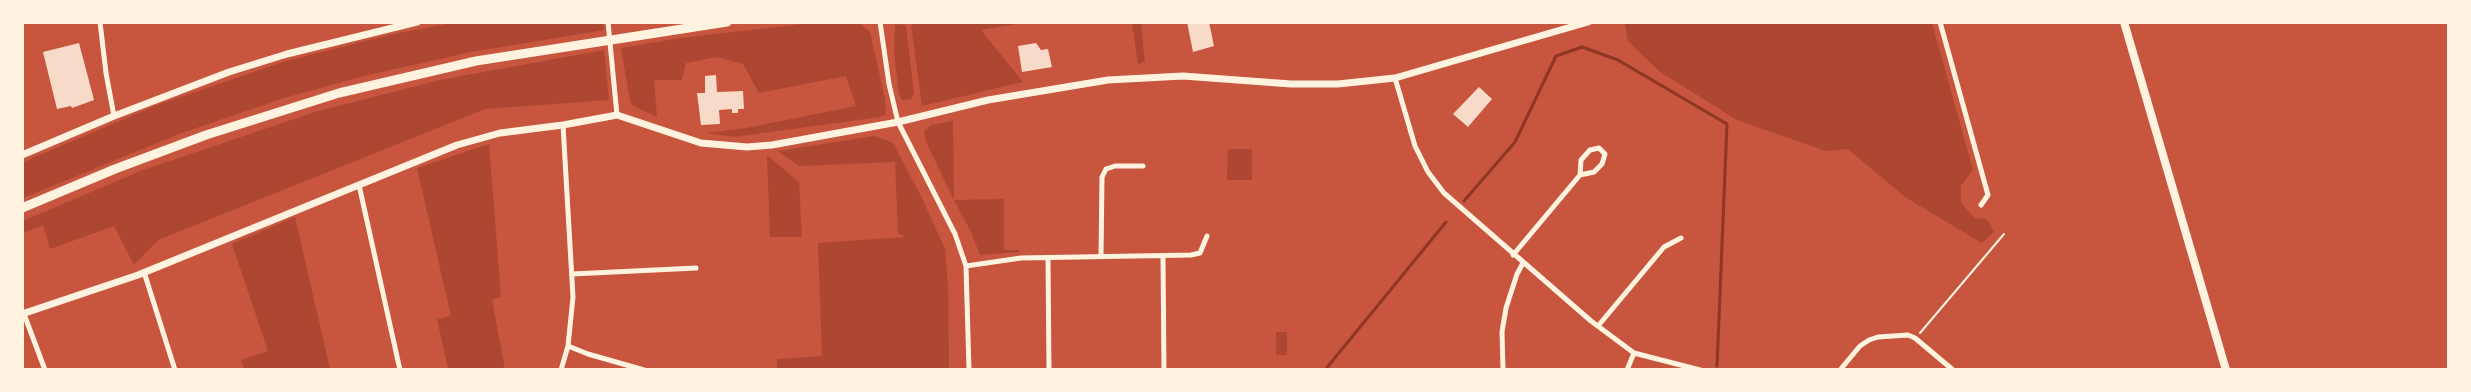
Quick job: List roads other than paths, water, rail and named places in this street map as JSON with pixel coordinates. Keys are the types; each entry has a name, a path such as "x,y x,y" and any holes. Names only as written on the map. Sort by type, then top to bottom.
{"main road":[{"path":"22,208 162,151 294,106 435,70 594,42 727,22"},
{"path":"2124,22 2226,370"}],"street":[{"path":"100,22 106,73 114,116"},
{"path":"22,154 220,75 287,54 417,22"},
{"path":"608,22 617,114"},
{"path":"880,22 889,84 898,122 955,234 966,266 969,370"},
{"path":"45,370 23,314 144,272 359,185 484,137 563,125 617,114 701,143 747,147 807,140 898,122 1006,96 1139,77 1183,76 1291,84 1338,84 1395,78 1588,22"},
{"path":"1940,22 1988,195 1981,205"},
{"path":"1395,78 1415,146 1428,172 1444,193 1523,263 1598,326 1634,353 1700,370"},
{"path":"561,370 568,346 573,297 563,125"},
{"path":"1514,255 1580,176 1582,160 1590,150 1599,148 1605,154 1602,164 1594,172 1580,176"},
{"path":"1102,256 1102,177 1106,169 1115,166 1143,166"},
{"path":"359,185 400,370"},
{"path":"966,266 1000,260 1102,256 1163,257 1200,253 1207,236"},
{"path":"1598,326 1664,247 1681,238"},
{"path":"1163,257 1164,370"},
{"path":"1048,258 1049,370"},
{"path":"1503,370 1502,332 1506,308 1517,274 1523,263"},
{"path":"572,274 696,268"},
{"path":"144,272 175,370"},
{"path":"1840,370 1860,346 1869,340 1878,337 1908,336 1916,338 1953,370"},
{"path":"568,346 588,354 644,370"},
{"path":"1627,370 1634,353"}],"waterway":[{"path":"1464,201 1515,142 1556,56 1582,47 1618,60 1727,124 1717,366"},
{"path":"1325,370 1446,222"}]}
